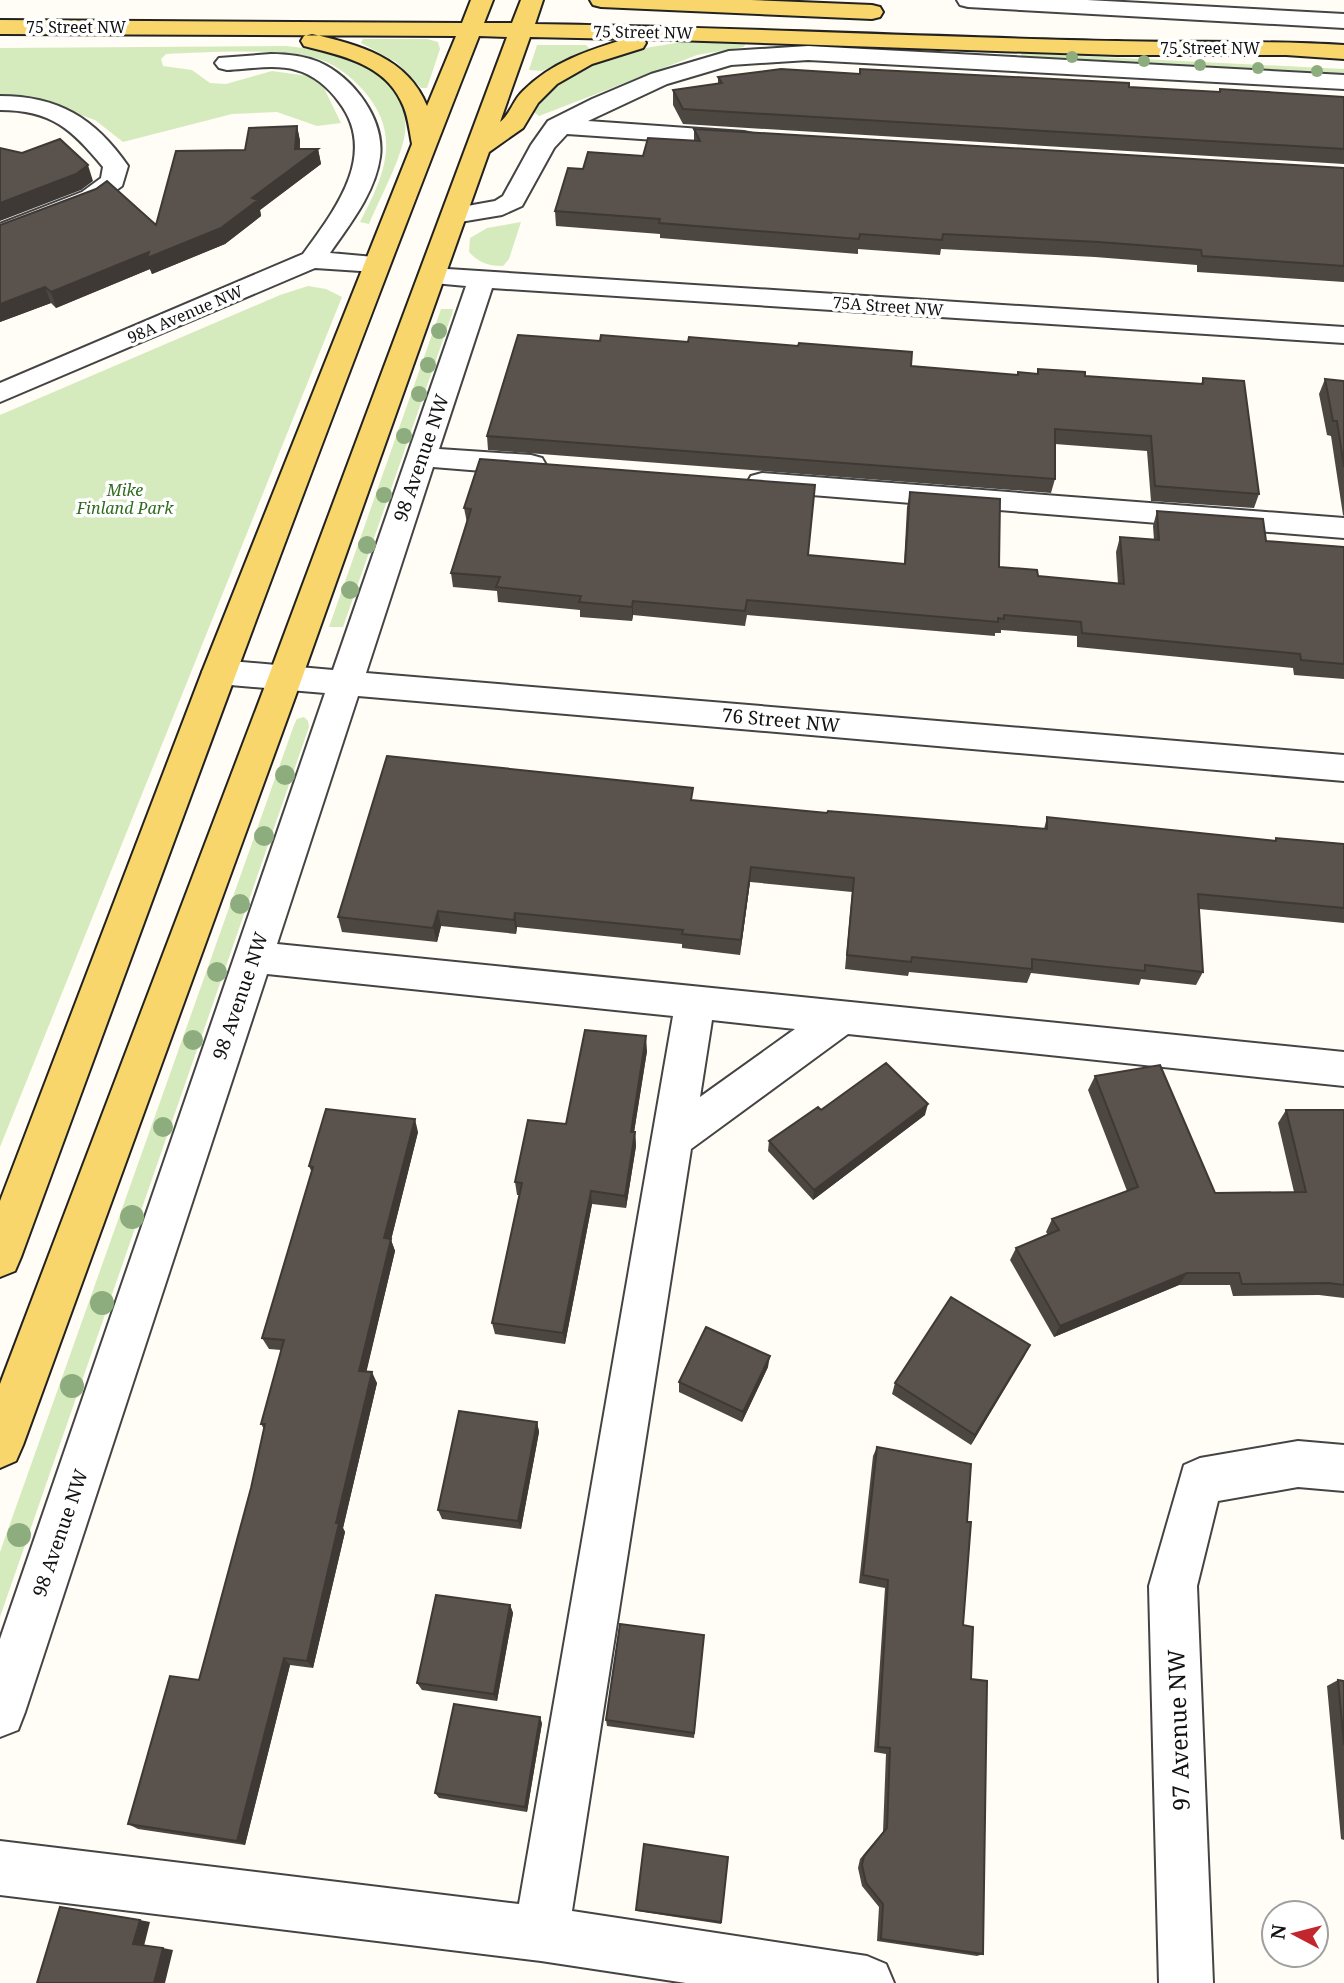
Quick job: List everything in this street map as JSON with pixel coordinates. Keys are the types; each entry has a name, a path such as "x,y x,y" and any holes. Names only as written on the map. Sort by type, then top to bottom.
{"main road":[{"path":"0,1257 219,671 376,264 482,0"},
{"name":"75 Street NW","path":"0,27 469,29 526,15 806,18 894,14 601,0"},
{"path":"811,0 856,11"},
{"path":"0,1445 285,678 526,15"},
{"name":"75 Street NW","path":"526,15 696,33 961,24 1117,48 1286,48 1344,52"},
{"path":"242,27 344,48 373,59 409,91 424,143"},
{"path":"479,148 514,123 538,88 563,70 584,59 635,43 696,33"}],"street":[{"name":"75 Street NW","path":"561,126 600,104 686,70 747,55 808,53 961,24 1344,21"},
{"name":"75 Street NW","path":"961,24 1344,82"},
{"path":"227,63 298,63 323,73 355,104 365,122 370,141 364,178 353,202 312,260"},
{"path":"0,103 31,104 52,110 75,125 116,166 113,181 91,197 0,233"},
{"path":"487,122 771,141"},
{"path":"454,215 502,207 513,201 534,158 561,126"},
{"name":"98A Avenue NW","path":"0,393 312,260 376,264"},
{"name":"75A Street NW","path":"432,276 1344,335"},
{"name":"98 Avenue NW","path":"0,1712 481,280"},
{"path":"421,457 558,467"},
{"path":"738,481 1344,528"},
{"name":"76 Street NW","path":"219,671 345,684 1344,768"},
{"path":"253,957 1344,1069"},
{"path":"541,1934 695,1003"},
{"path":"674,1138 841,1017"},
{"name":"97 Avenue NW","path":"1186,1983 1173,1586 1200,1481 1298,1464 1344,1468"},
{"path":"0,1868 541,1934 867,1983"}],"green space":[{"path":"363,39 427,39 438,42 440,49 427,88 421,88 396,62 361,43"},
{"path":"683,42 745,44 744,47 697,55 539,116 534,112 550,88 582,67 631,51"},
{"path":"537,45 586,45 590,49 542,71 529,70"},
{"path":"286,46 326,51 353,59 378,74 397,96 403,110 404,139 393,172 369,224 360,222 376,188 386,156 383,123 363,90 342,71 322,60 281,53 242,52 166,54 161,59 163,66 192,70 210,83 226,84 272,71 308,76 323,86 341,123 317,126 277,112 232,114 123,142 95,120 34,99 0,97 0,48"},
{"path":"1021,53 1344,69 1344,75 1021,56"},
{"path":"521,222 509,259 503,266 485,263 469,252 470,238 487,228"},
{"name":"Mike Finland Park","path":"308,286 326,289 342,297 0,1147 0,415 280,295"},
{"path":"441,309 453,309 343,627 329,627"},
{"path":"304,717 309,727 0,1617 0,1552 294,725 297,719"}],"building":[{"path":"781,69 860,74 860,69 1129,83 1129,87 1220,92 1220,89 1344,97 1344,149 683,109 673,90 722,83 718,77"},
{"path":"297,126 295,149 318,149 252,198 258,200 221,228 147,258 149,252 51,292 45,287 0,304 0,225 96,189 107,181 156,225 176,151 245,150 249,128"},
{"path":"694,129 1344,168 1344,266 1202,256 1201,250 1099,242 943,234 942,240 860,234 859,239 659,223 660,219 555,211 568,168 583,169 588,152 643,156 648,138 700,141"},
{"path":"60,139 88,165 76,174 0,203 0,148 22,153"},
{"path":"518,335 600,341 601,335 688,342 689,337 798,346 799,343 912,352 911,366 1018,375 1018,372 1038,374 1038,369 1085,372 1085,376 1203,384 1203,378 1244,381 1259,494 1155,486 1151,436 1055,429 1055,479 487,436"},
{"path":"1325,379 1344,381 1344,467 1337,421 1333,421"},
{"path":"480,459 815,485 808,555 905,564 910,492 1000,499 999,567 1037,570 1038,576 1124,584 1120,537 1159,540 1157,511 1263,519 1266,541 1344,547 1344,664 1301,660 1300,654 1082,633 1081,622 1004,615 1004,619 998,618 998,622 747,600 745,611 633,601 632,607 579,602 581,596 496,587 500,577 451,573 471,509 464,508"},
{"path":"387,756 693,788 691,800 827,813 1047,829 1047,817 1276,841 1276,838 1344,844 1344,908 1198,894 1203,972 1145,965 1145,971 1032,959 1032,969 912,957 911,962 847,955 854,878 751,867 741,940 682,934 683,930 515,913 514,920 438,911 433,928 338,917"},
{"path":"585,1030 646,1036 631,1132 635,1132 625,1196 591,1191 563,1333 492,1323 522,1183 515,1182 528,1120 566,1124"},
{"path":"886,1063 928,1104 814,1190 769,1141 818,1107 821,1110"},
{"path":"1160,1065 1215,1193 1306,1192 1286,1110 1344,1110 1344,1285 1242,1284 1239,1273 1187,1273 1060,1326 1016,1248 1059,1230 1052,1219 1138,1187 1095,1076"},
{"path":"326,1109 415,1119 384,1238 391,1239 359,1371 372,1372 307,1661 284,1658 237,1841 128,1824 170,1676 199,1680 251,1488 265,1424 261,1424 284,1340 262,1338 313,1167 309,1166"},
{"path":"951,1297 1030,1345 975,1435 895,1383"},
{"path":"706,1327 770,1356 743,1412 679,1382"},
{"path":"459,1411 537,1422 518,1521 438,1510"},
{"path":"877,1447 971,1464 967,1522 971,1522 963,1625 973,1627 971,1679 987,1681 983,1954 881,1939 883,1904 866,1883 862,1865 864,1856 887,1828 890,1748 878,1747 888,1580 863,1575"},
{"path":"436,1595 510,1605 494,1694 417,1683"},
{"path":"620,1624 704,1635 694,1733 606,1720"},
{"path":"1338,1680 1344,1681 1344,1745"},
{"path":"454,1704 540,1717 525,1807 435,1793"},
{"path":"644,1844 728,1857 721,1922 636,1910"},
{"path":"60,1907 140,1920 133,1944 163,1948 154,1983 37,1983"}]}
